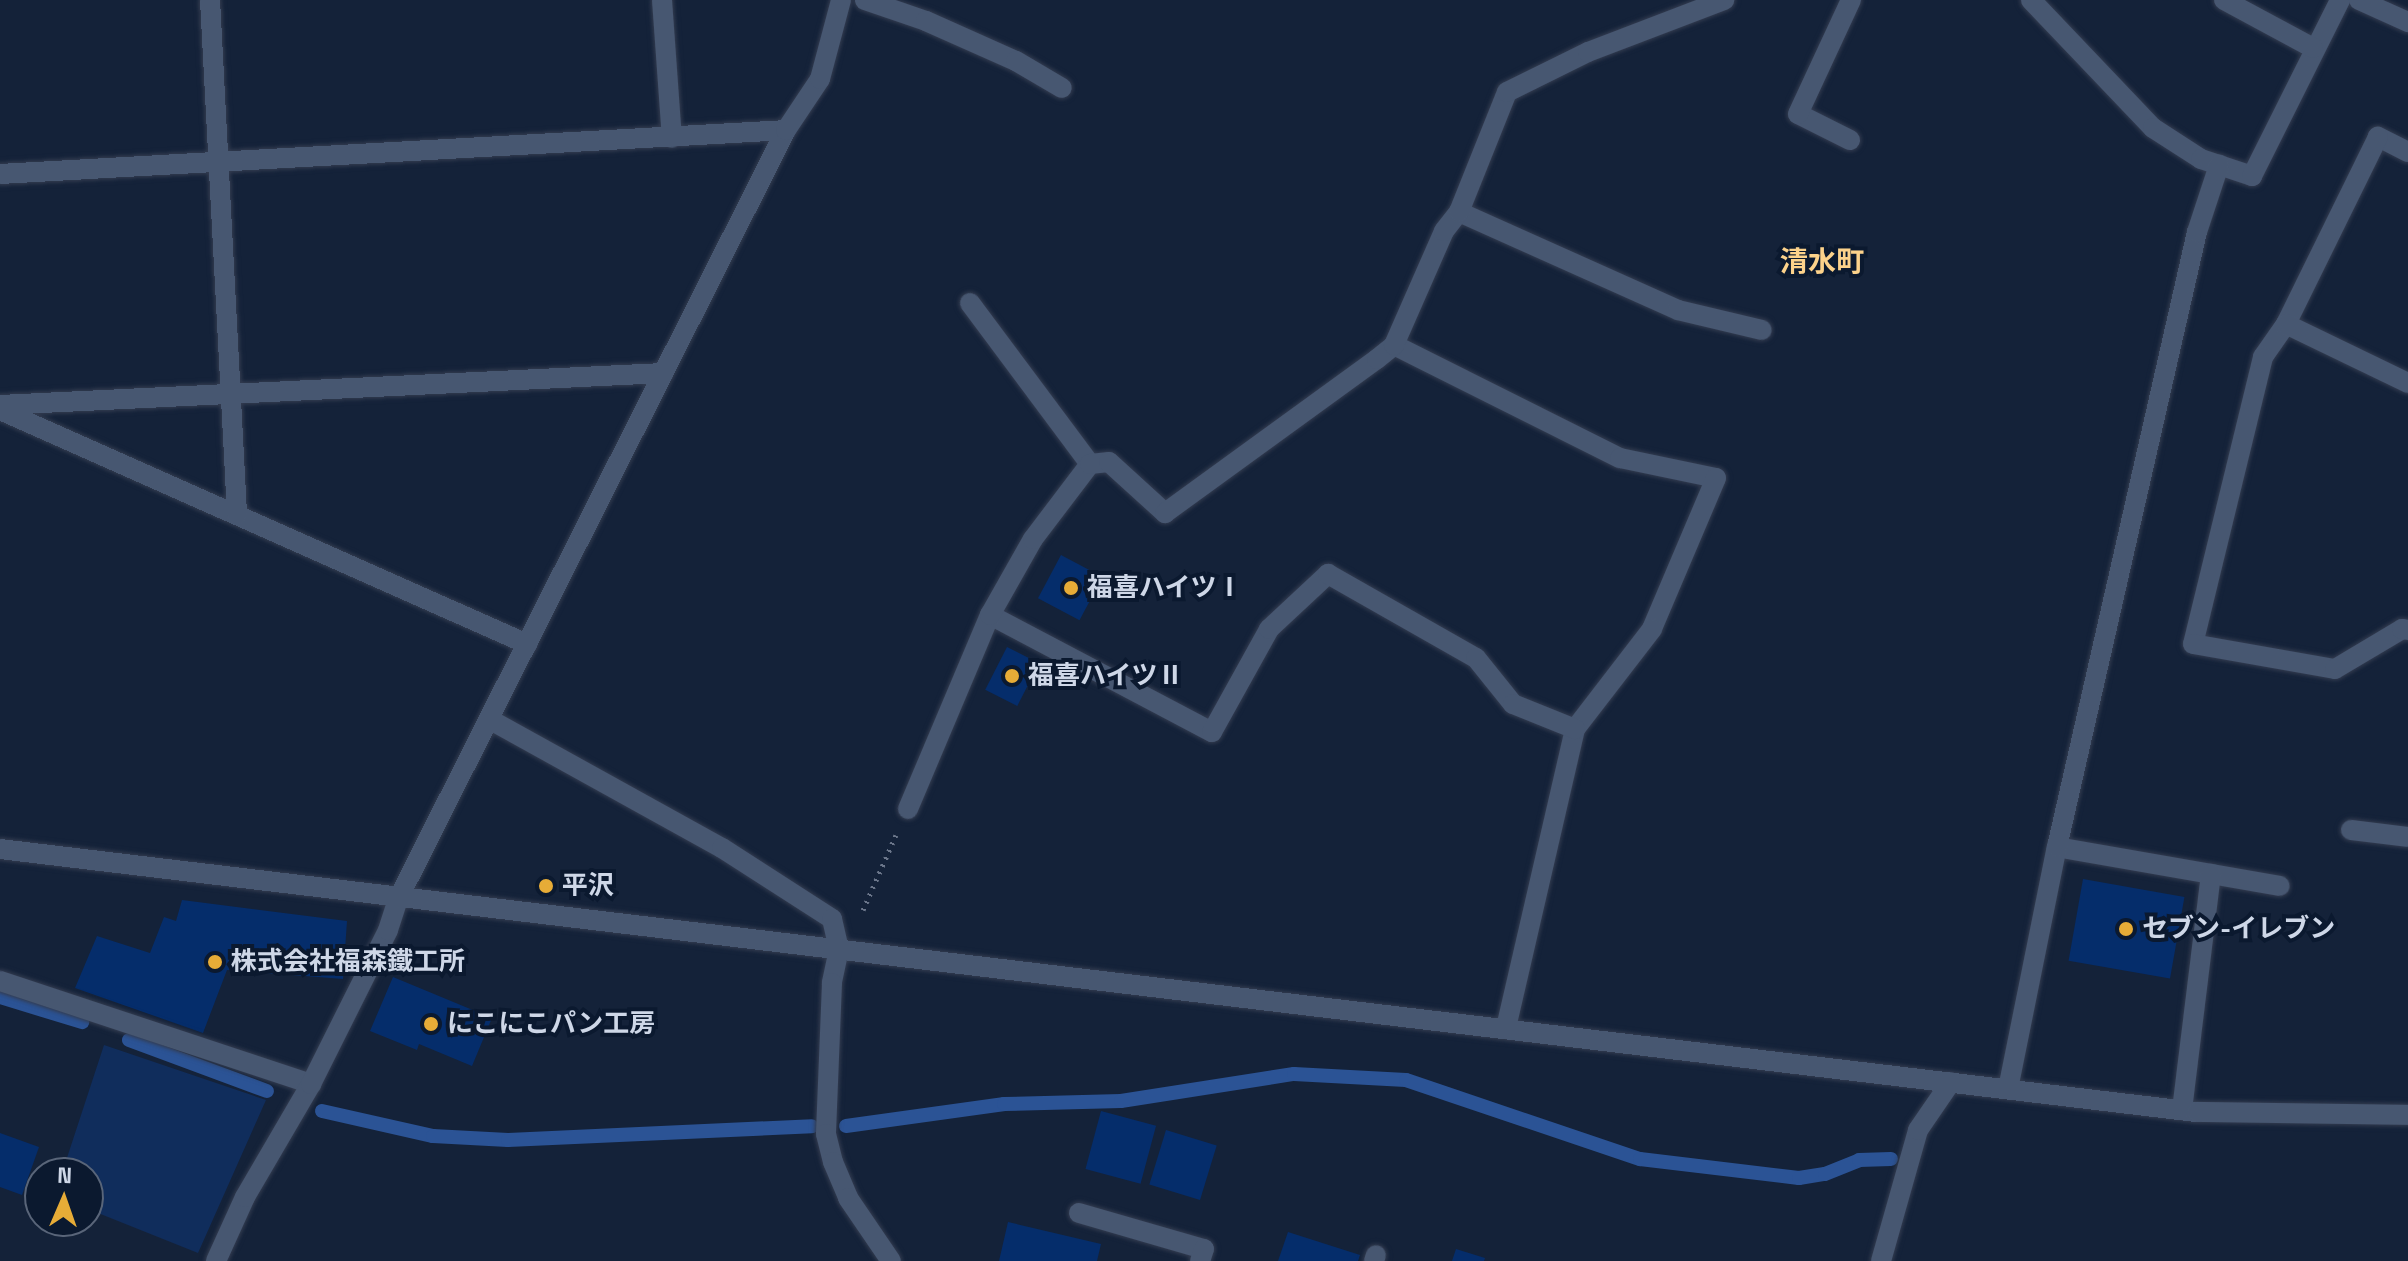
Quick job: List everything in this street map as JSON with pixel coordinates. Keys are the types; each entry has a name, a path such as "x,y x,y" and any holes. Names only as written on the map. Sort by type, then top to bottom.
{"street":[{"path":"210,0 237,514"},
{"path":"662,0 672,138"},
{"path":"216,1261 245,1197 311,1084 388,930 399,897 786,130 820,79 841,0"},
{"path":"865,0 926,21 1016,61 1062,88"},
{"path":"908,809 990,615 1033,539 1090,464 1109,462 1165,513 1394,345 1444,231 1459,212 1507,92 1588,52 1724,0"},
{"path":"1850,140 1798,114 1851,0"},
{"path":"2031,0 2153,128 2201,159 2252,176 2313,48 2340,0"},
{"path":"2224,0 2313,48"},
{"path":"2359,0 2408,22"},
{"path":"0,174 786,130"},
{"path":"2408,152 2378,137 2286,324 2263,357 2193,644 2335,669 2402,629 2408,630"},
{"path":"2008,1089 2057,847 2197,232 2219,165"},
{"path":"1459,212 1678,310 1762,330"},
{"path":"970,303 1090,464"},
{"path":"2286,324 2408,383"},
{"path":"1394,345 1620,458 1716,478 1652,629 1575,729 1506,1029"},
{"path":"0,407 663,373"},
{"path":"0,407 527,644"},
{"path":"990,615 1212,732 1269,629 1328,574 1476,658 1513,704 1575,729"},
{"path":"489,719 803,898 832,919 839,949 832,983 826,1134 833,1162 848,1198 891,1261"},
{"path":"2351,830 2408,837"},
{"path":"2057,847 2280,886"},
{"path":"0,849 2182,1110 2408,1115"},
{"path":"2182,1110 2211,874"},
{"path":"0,981 311,1084"},
{"path":"1881,1261 1918,1130 1951,1082"},
{"path":"1079,1213 1204,1249 1200,1261"}],"path":[{"path":"839,949 859,918 908,809"}],"shaded area":[{"path":"104,1045 266,1100 198,1253 104,1215 104,1157 67,1157"}],"building":[{"name":"福喜ハイツⅠ","path":"1061,555 1102,577 1079,620 1038,598"},
{"name":"福喜ハイツⅡ","path":"1007,647 1039,663 1017,706 985,690"},
{"name":"セブン-イレブン","path":"2083,879 2184,897 2170,979 2069,961"},
{"name":"株式会社福森鐵工所","path":"182,900 347,921 343,979 227,970 203,1033 75,988 97,936 150,953 164,917 176,921"},
{"name":"にこにこパン工房","path":"393,977 492,1018 472,1066 419,1044 417,1050 370,1031"},
{"path":"1101,1111 1156,1126 1141,1184 1085,1169"},
{"path":"1166,1130 1217,1145 1200,1200 1149,1185"},
{"path":"0,1133 39,1147 35,1157 24,1157 22,1195 0,1187"},
{"path":"1008,1222 1101,1244 1097,1261 999,1261"},
{"path":"1288,1232 1360,1255 1358,1261 1278,1261"},
{"path":"1456,1249 1485,1258 1484,1261 1452,1261"}],"waterway":[{"path":"0,997 82,1022"},
{"path":"129,1040 267,1091"},
{"path":"846,1126 1004,1104 1121,1101 1294,1074 1406,1080 1640,1159 1799,1178 1825,1174 1859,1160 1891,1159"},
{"path":"322,1111 433,1136 508,1140 812,1126"}],"place":[{"name":"福喜ハイツⅠ","path":"1071,588"},
{"name":"福喜ハイツⅡ","path":"1012,676"},
{"name":"平沢","path":"546,886"},
{"name":"セブン-イレブン","path":"2126,929"},
{"name":"株式会社福森鐵工所","path":"215,962"},
{"name":"にこにこパン工房","path":"431,1024"}],"district":[{"name":"清水町","path":"1822,261"}]}
